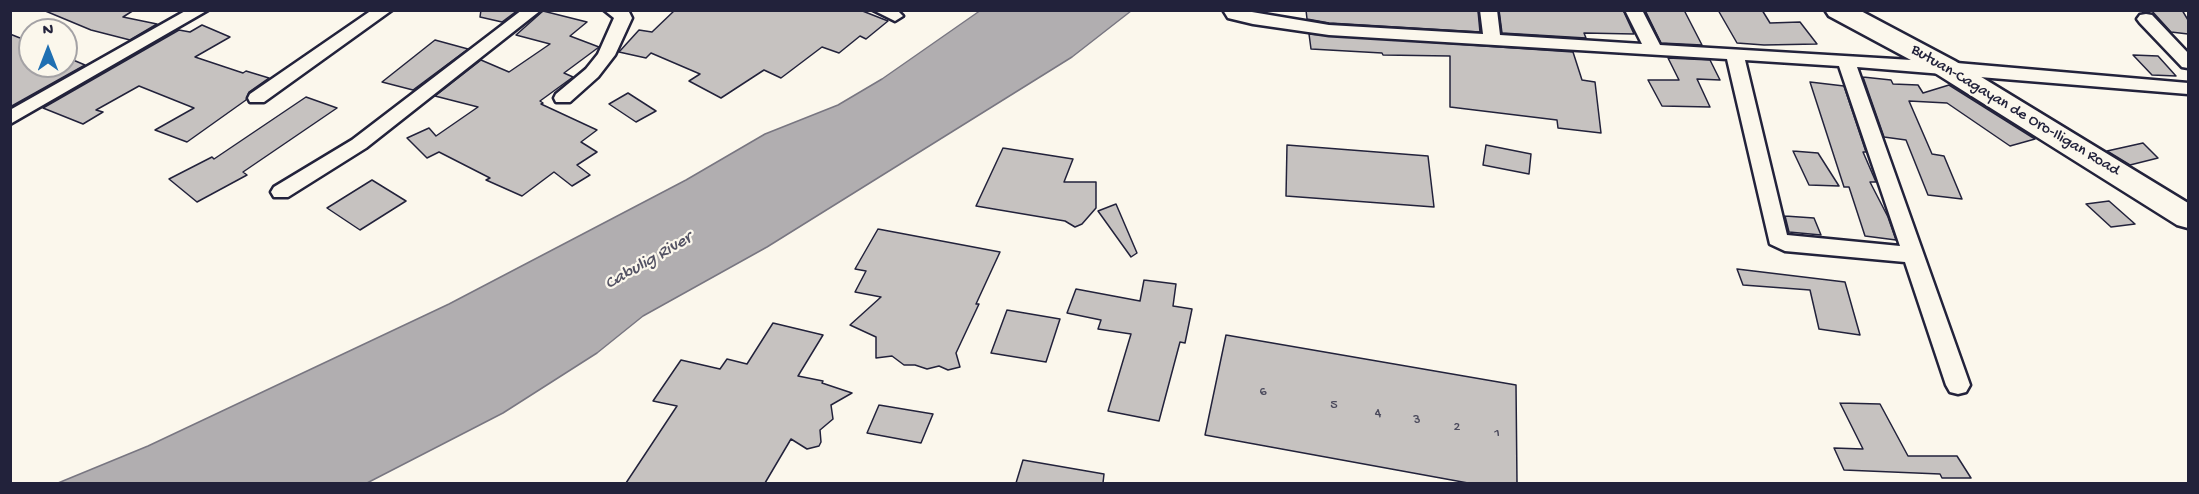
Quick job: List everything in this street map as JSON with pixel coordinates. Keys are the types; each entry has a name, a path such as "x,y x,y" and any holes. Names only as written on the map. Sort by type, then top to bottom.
{"highway":[{"name":"Butuan-Cagayan de Oro-Iligan Road","path":"1838,10 1945,67 2188,217"}],"street":[{"path":"10,118 200,10"},
{"path":"257,98 384,10"},
{"path":"281,192 368,138 533,10"},
{"path":"563,98 592,73 606,55 622,18 621,13 612,10"},
{"path":"1231,10 1234,14 1253,19 1329,30 1846,60 2188,89"},
{"path":"1488,10 1492,38"},
{"path":"1633,10 1653,48"},
{"path":"2146,19 2188,63"},
{"path":"1734,53 1777,239 1785,244 1800,246 1913,255"},
{"path":"1846,60 1958,385"}],"water":[{"name":"Cabulig River","path":"981,10 1131,11 1072,57 767,247 643,316 597,353 503,413 367,483 58,483 148,446 449,304 686,180 765,134 838,105 882,79"}],"building":[{"path":"43,10 134,10 123,17 157,24 130,40 78,25 78,18 62,18"},
{"path":"481,10 518,10 502,22 480,17"},
{"path":"675,10 860,10 888,21 866,39 860,36 839,53 822,47 781,78 764,70 721,98 689,81 700,74 651,53 646,58 619,52 639,30 652,32"},
{"path":"1306,10 1478,11 1480,32 1329,23 1307,19"},
{"path":"1499,10 1623,10 1634,34 1584,33 1586,38 1502,33"},
{"path":"1645,10 1684,10 1702,45 1661,43"},
{"path":"1718,10 1762,10 1770,23 1800,22 1817,44 1737,43"},
{"path":"2151,10 2182,10 2188,20 2188,34 2171,32"},
{"path":"543,11 587,22 570,36 599,47 564,73 573,77 540,101 543,103 541,104 597,130 581,142 597,152 577,165 590,175 572,186 554,172 522,196 486,180 490,178 439,152 427,158 407,138 429,128 436,136 478,107 435,96 481,60 509,72 550,44 516,35"},
{"path":"202,25 230,37 195,57 243,73 246,71 269,78 249,92 246,100 187,142 155,130 194,108 139,86 96,110 103,112 83,124 43,108 179,30 190,32"},
{"path":"10,34 18,37 18,78 62,78 10,107"},
{"path":"1309,34 1573,52 1582,80 1595,82 1601,133 1558,128 1557,120 1450,107 1450,56 1383,55 1382,53 1311,49"},
{"path":"435,40 468,49 413,90 382,82"},
{"path":"2133,55 2158,56 2176,76 2152,75"},
{"path":"1668,58 1710,60 1720,80 1697,79 1710,107 1662,106 1648,80 1679,80"},
{"path":"78,62 85,65 78,69"},
{"path":"1863,77 1891,80 1893,84 1918,85 1923,93 1949,85 2035,139 2010,146 1947,103 1909,101 1932,154 1944,156 1962,199 1928,195 1906,140 1884,137"},
{"path":"1810,82 1844,86 1866,152 1863,152 1876,182 1870,182 1888,217 1896,240 1865,236 1849,187 1844,187"},
{"path":"628,93 656,111 636,122 609,104"},
{"path":"306,97 337,108 243,172 247,175 197,202 169,179 212,157 214,159"},
{"path":"2143,143 2158,158 2130,165 2107,151"},
{"path":"1287,145 1428,156 1434,207 1286,196"},
{"path":"1486,145 1531,154 1529,174 1483,165"},
{"path":"1003,148 1073,159 1064,182 1096,182 1096,208 1082,224 1075,227 1065,221 976,206"},
{"path":"1793,151 1818,153 1839,186 1809,185"},
{"path":"372,180 406,201 360,230 327,208"},
{"path":"2109,201 2135,224 2111,227 2086,204"},
{"path":"1116,204 1137,253 1131,257 1098,211"},
{"path":"1785,216 1814,218 1821,235 1789,232"},
{"path":"878,229 1000,252 956,353 960,367 948,370 939,366 927,369 915,365 904,365 892,356 876,358 876,337 850,325 881,297 855,292 866,271 855,269"},
{"path":"1737,269 1845,282 1860,335 1819,329 1810,290 1743,285"},
{"path":"1144,280 1176,284 1173,306 1192,309 1185,343 1180,342 1159,421 1108,411 1131,334 1098,329 1101,320 1067,313 1076,289 1140,301"},
{"path":"1007,310 1060,319 1046,362 991,353"},
{"path":"773,323 823,335 798,376 823,381 822,383 852,393 831,405 833,419 820,430 819,446 807,449 791,439 765,483 626,483 677,406 653,401 681,360 720,369 727,359 747,364"},
{"path":"1226,335 1516,385 1517,483 1468,483 1205,435"},
{"path":"1840,403 1880,404 1908,456 1957,456 1971,478 1942,478 1940,474 1844,470 1834,448 1863,449"},
{"path":"879,405 933,414 921,443 867,433"},
{"path":"1023,460 1104,474 1103,483 1016,483"}]}
